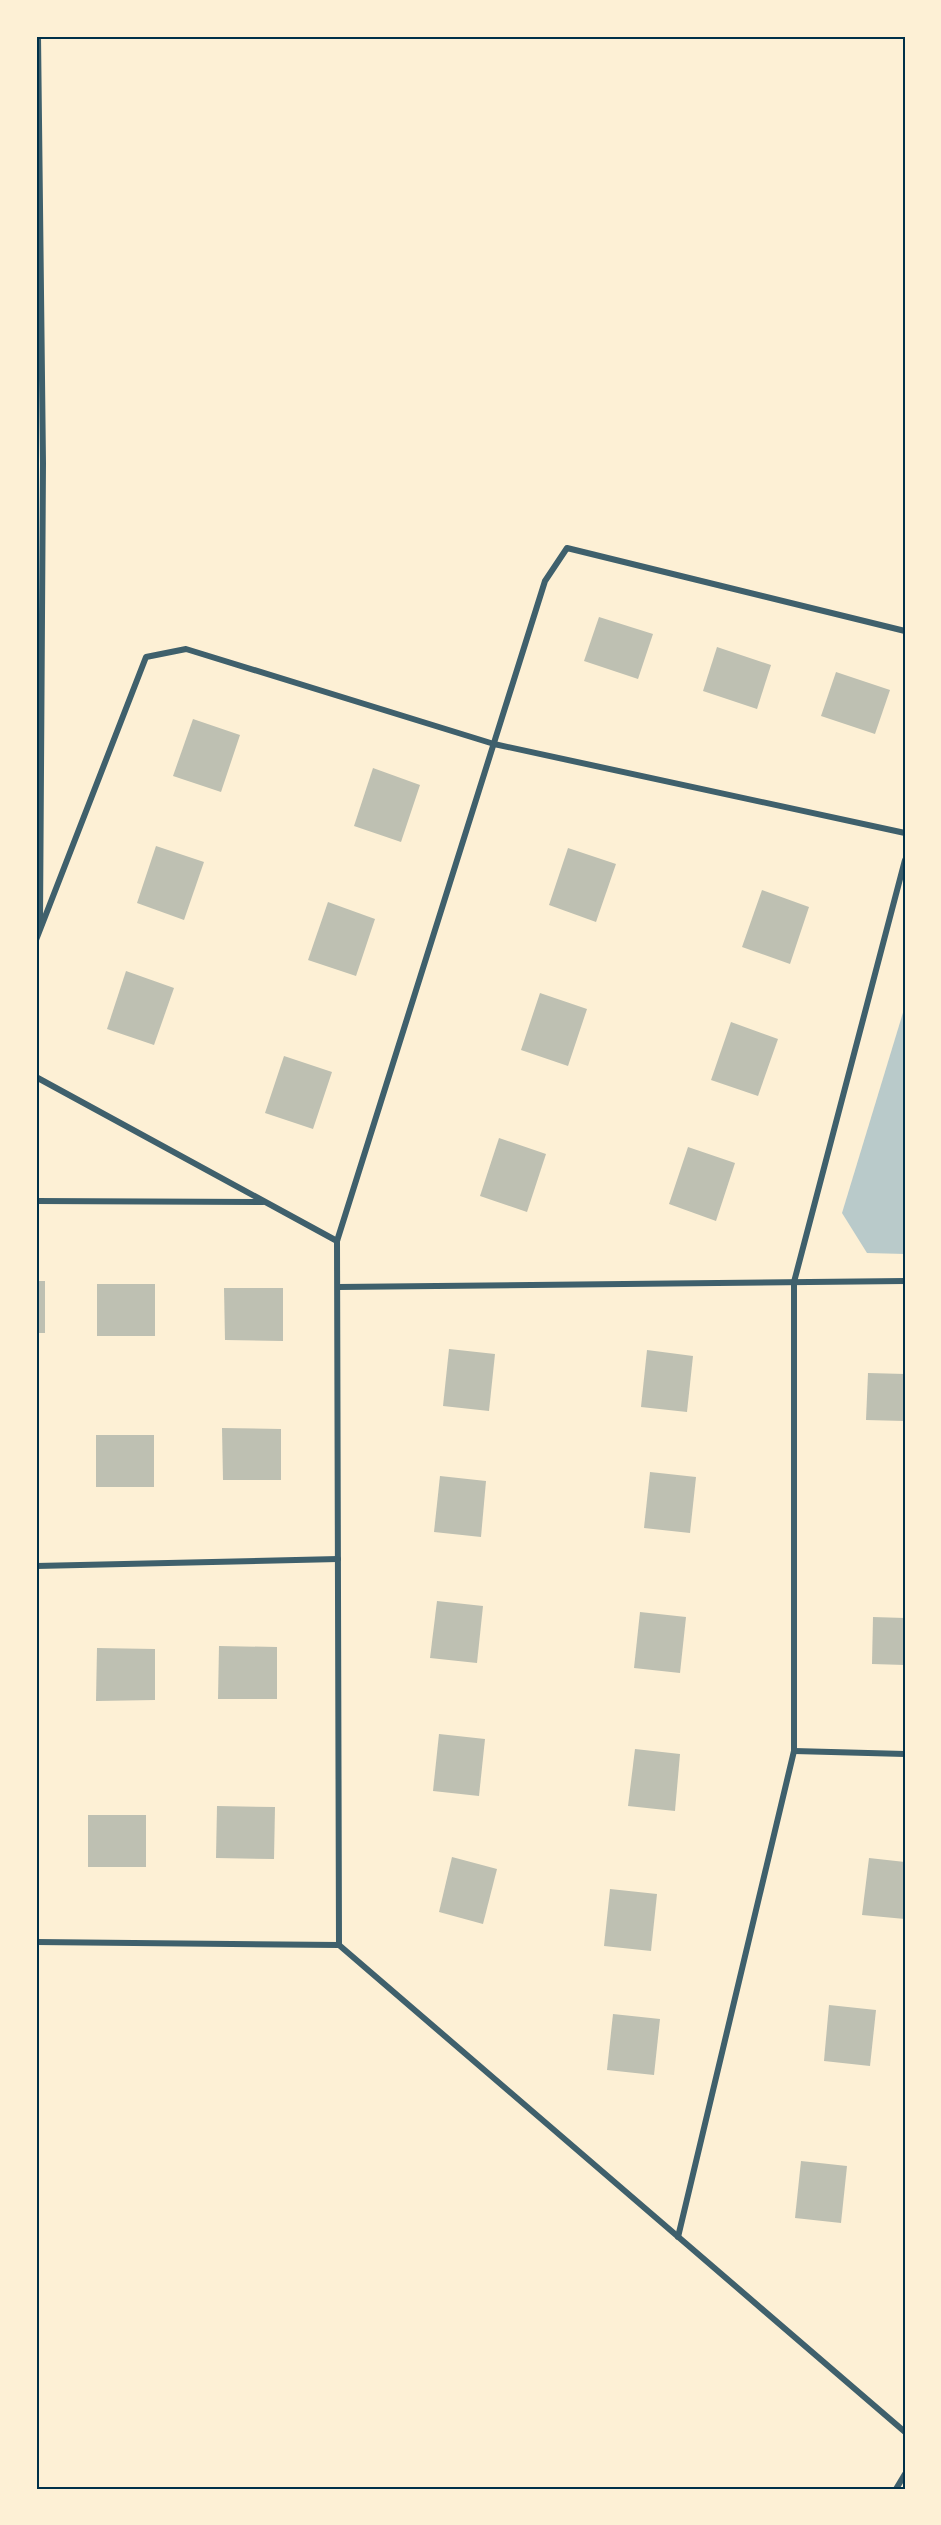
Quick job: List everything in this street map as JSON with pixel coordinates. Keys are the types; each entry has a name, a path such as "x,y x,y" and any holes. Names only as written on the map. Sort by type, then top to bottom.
{"street":[{"path":"38,36 40,927"},
{"path":"339,1945 337,1240 545,581 567,548 905,631"},
{"path":"36,940 146,657 186,649 494,744 905,833"},
{"path":"678,2237 794,1751 794,1282 905,860"},
{"path":"36,1077 337,1240"},
{"path":"36,1202 266,1202"},
{"path":"338,1287 905,1281"},
{"path":"36,1566 338,1559"},
{"path":"794,1751 905,1754"},
{"path":"36,1942 339,1945 905,2432"},
{"path":"896,2489 905,2474"}],"shaded area":[{"path":"905,1006 905,1254 867,1253 842,1213"}],"building":[{"path":"599,617 653,634 638,679 584,661"},
{"path":"717,647 771,665 757,709 703,691"},
{"path":"836,672 890,690 875,734 821,716"},
{"path":"193,719 240,735 221,792 173,776"},
{"path":"373,768 420,785 401,842 354,826"},
{"path":"156,846 204,862 184,920 137,903"},
{"path":"568,848 616,864 596,922 549,905"},
{"path":"762,890 809,907 790,964 742,947"},
{"path":"328,902 375,919 356,976 308,960"},
{"path":"126,971 174,988 154,1045 107,1029"},
{"path":"540,993 587,1009 568,1066 521,1050"},
{"path":"731,1022 778,1039 758,1096 711,1080"},
{"path":"284,1056 332,1072 313,1129 265,1113"},
{"path":"499,1138 546,1154 527,1212 480,1196"},
{"path":"688,1147 735,1163 716,1221 669,1204"},
{"path":"36,1281 45,1281 45,1333 36,1333"},
{"path":"97,1284 155,1284 155,1336 97,1336"},
{"path":"224,1288 283,1288 283,1341 225,1340"},
{"path":"449,1349 495,1354 489,1411 443,1406"},
{"path":"647,1350 693,1356 687,1412 641,1407"},
{"path":"868,1373 905,1374 905,1421 866,1420"},
{"path":"222,1428 281,1429 281,1480 223,1480"},
{"path":"96,1435 154,1435 154,1487 96,1487"},
{"path":"650,1472 696,1477 690,1533 644,1528"},
{"path":"440,1476 486,1481 481,1537 434,1532"},
{"path":"437,1601 483,1606 477,1663 430,1658"},
{"path":"640,1612 686,1617 680,1673 634,1668"},
{"path":"873,1617 905,1618 905,1665 872,1664"},
{"path":"219,1646 277,1647 277,1699 218,1699"},
{"path":"97,1648 155,1649 155,1700 96,1701"},
{"path":"439,1734 485,1739 479,1796 433,1791"},
{"path":"635,1749 680,1754 675,1811 628,1806"},
{"path":"217,1806 275,1807 274,1859 216,1858"},
{"path":"88,1815 146,1815 146,1867 88,1867"},
{"path":"452,1857 497,1869 483,1924 439,1912"},
{"path":"869,1858 905,1862 905,1919 862,1915"},
{"path":"610,1889 657,1894 651,1951 604,1946"},
{"path":"829,2005 876,2010 870,2066 824,2061"},
{"path":"613,2014 660,2019 654,2075 607,2070"},
{"path":"801,2161 847,2166 841,2223 795,2218"}]}
